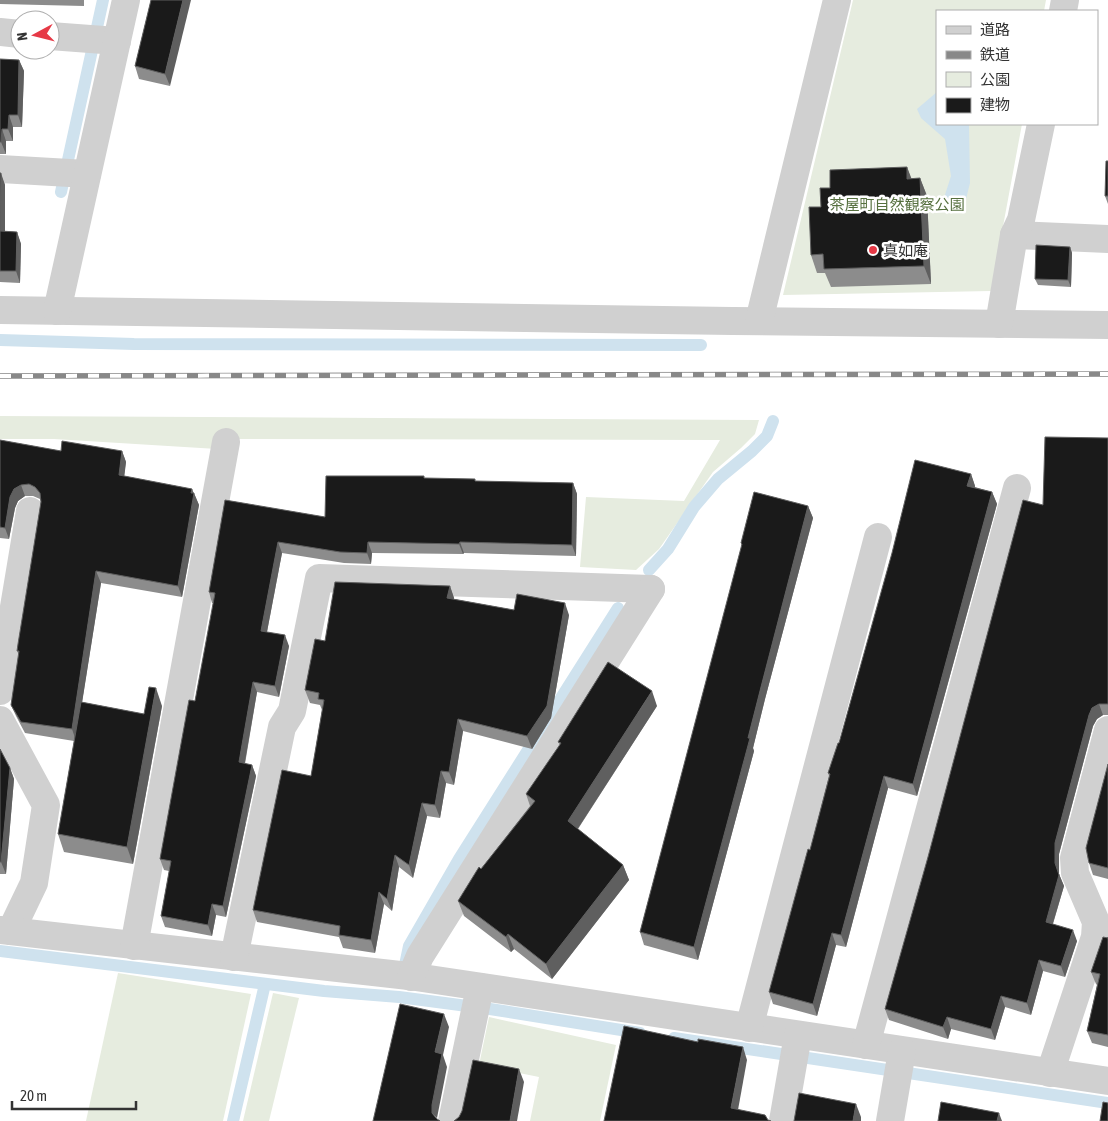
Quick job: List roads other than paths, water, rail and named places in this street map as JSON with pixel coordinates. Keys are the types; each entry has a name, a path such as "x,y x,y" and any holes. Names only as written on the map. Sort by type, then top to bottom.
{"street":[{"path":"57,311 71,173 101,40 126,0"},
{"path":"759,321 837,0"},
{"path":"60,37 101,40"},
{"path":"999,324 1014,235 1022,220 1041,125"},
{"path":"0,169 71,173"},
{"path":"1014,235 1108,239"},
{"path":"0,310 1108,324"},
{"path":"134,946 226,442"},
{"path":"866,1045 1017,488"},
{"path":"0,691 30,511"},
{"path":"749,1028 878,536"},
{"path":"234,957 282,728 292,711 319,578 651,588 406,976"},
{"path":"0,720 46,805 34,883 6,931 406,976 477,1001 749,1028 795,1051 866,1045 899,1065 1050,1073 1108,1081"},
{"path":"1050,1073 1095,937 1096,922 1074,873 1074,858 1108,730"},
{"path":"452,1121 477,1001"},
{"path":"783,1121 795,1051"},
{"path":"890,1121 899,1065"}],"water":[{"path":"936,93 936,125 969,125 970,183 964,207 957,213 945,209 944,198 951,176 945,139 921,118 917,109"}],"waterway":[{"path":"61,192 103,0"},
{"path":"0,340 134,344 701,345"},
{"path":"649,570 668,549 694,507 718,479 767,436 773,421"},
{"path":"405,965 409,946 459,859 618,608"},
{"path":"0,951 324,991 399,997 490,1009 640,1033"},
{"path":"233,1121 265,984"},
{"path":"674,1038 1108,1103"}],"railway":[{"path":"0,376 1108,374"}],"place":[{"name":"真如庵","path":"873,250"}],"park label":[{"name":"茶屋町自然観察公園","path":"897,204"}]}
